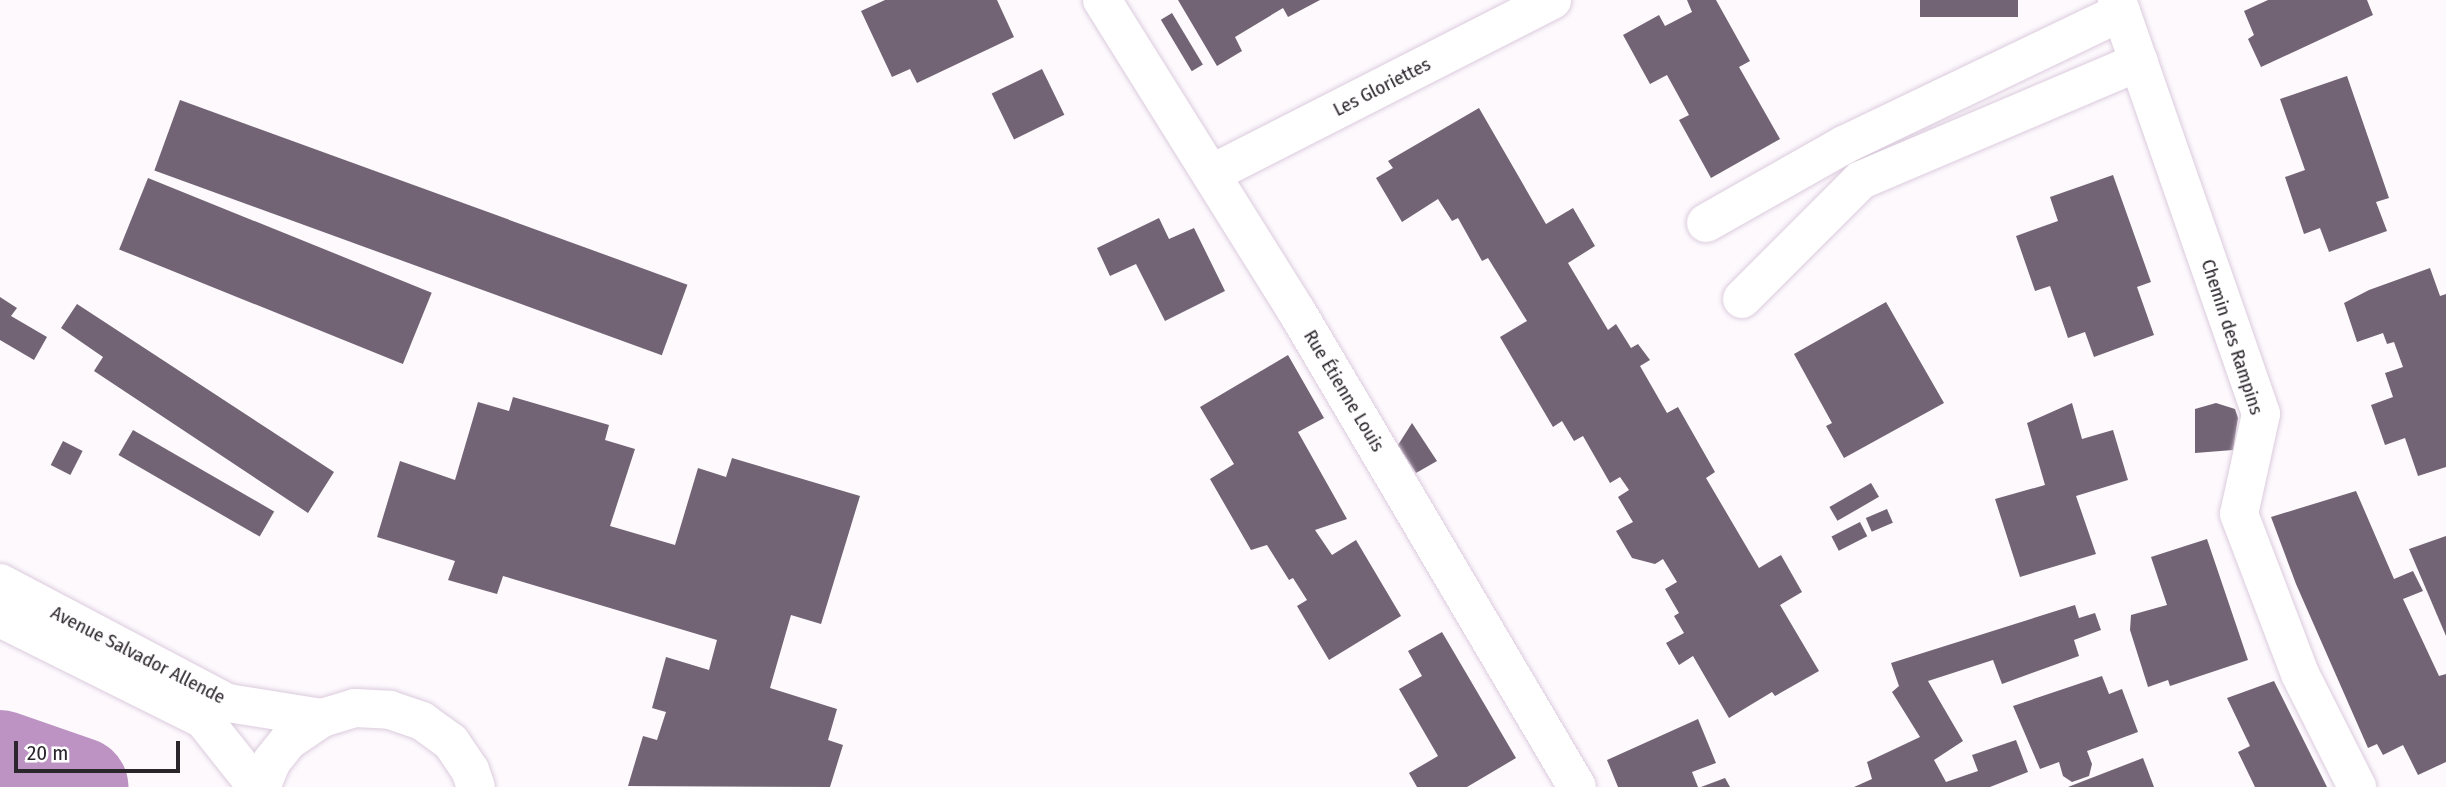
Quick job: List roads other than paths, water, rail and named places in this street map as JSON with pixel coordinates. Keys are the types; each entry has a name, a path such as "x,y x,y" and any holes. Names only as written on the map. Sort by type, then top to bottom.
{"street":[{"name":"Rue Étienne Louis","path":"1102,0 1297,312 1577,787"},
{"name":"Les Gloriettes","path":"1211,174 1552,0"},
{"name":"Chemin des Rampins","path":"2119,6 2261,414 2239,514 2301,674 2357,787"},
{"path":"1706,223 1844,145 2119,6"},
{"path":"1742,299 1861,180 2139,62"},
{"name":"Avenue Salvador Allende","path":"0,583 228,702 322,718"},
{"name":"Avenue Salvador Allende","path":"0,618 204,719 259,787"},
{"path":"259,787 272,761 288,741 322,718 355,708 390,710 422,721 451,742 471,770 476,787"}],"waterway":[{"path":"0,760 78,787"}]}
